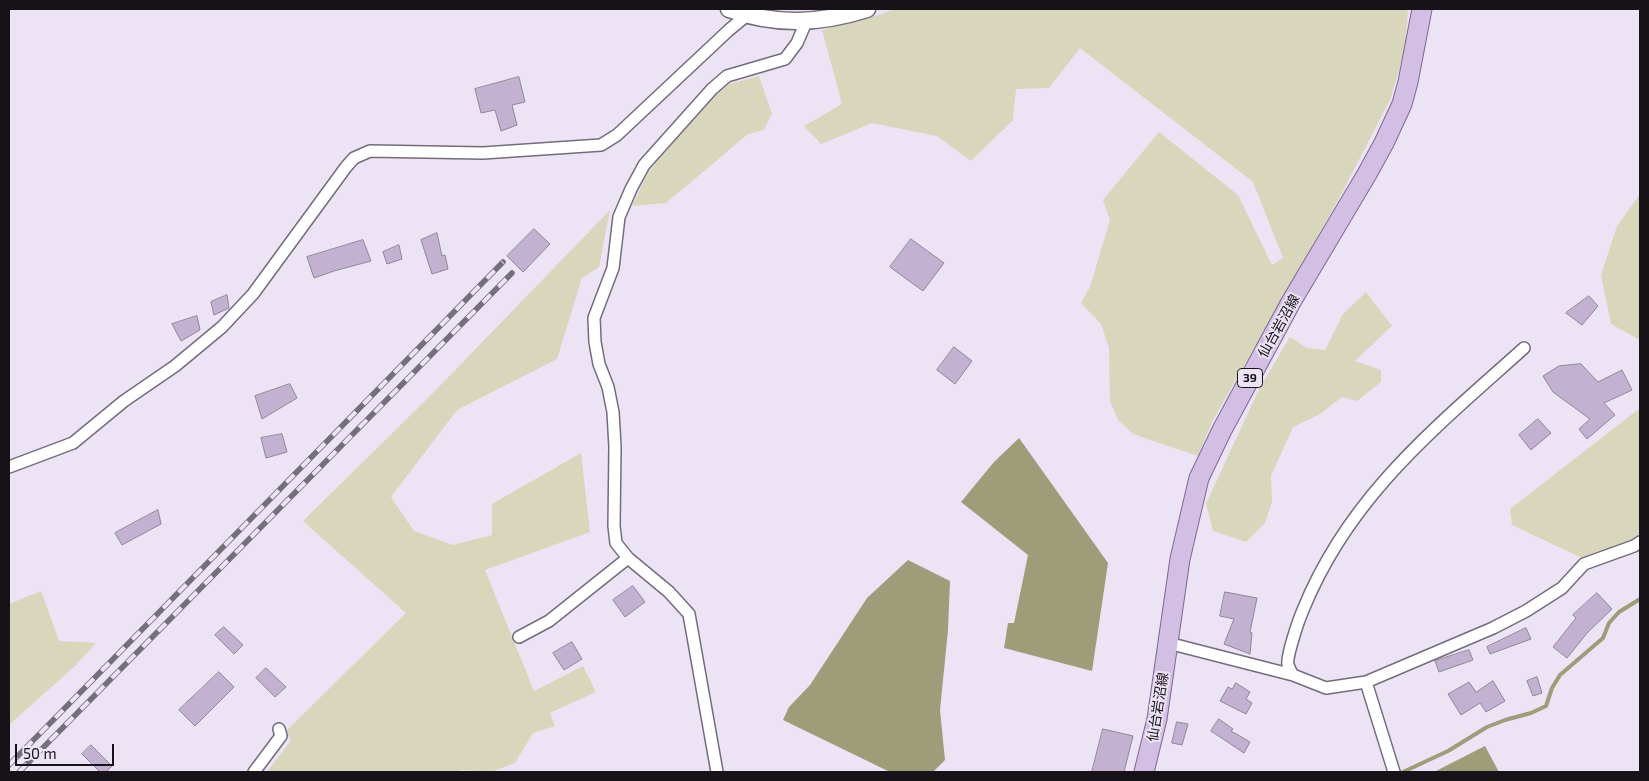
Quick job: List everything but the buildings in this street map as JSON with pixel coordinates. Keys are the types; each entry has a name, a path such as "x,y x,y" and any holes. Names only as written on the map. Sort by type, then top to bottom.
{"main road":[{"name":"仙台岩沼線","path":"1144,772 1158,719 1180,559 1200,478 1222,430 1291,302 1367,174 1402,104 1422,9"}],"street":[{"path":"729,9 773,20 806,22 866,9"},
{"path":"9,467 73,443 124,401 174,366 222,327 253,294 354,158 370,151 483,153 601,144 617,135 747,15"},
{"path":"717,772 689,614 669,592 628,558 616,543 613,518 615,447 613,412 608,387 599,364 595,342 594,318 612,268 619,217 644,165 712,89 727,76 784,59 797,43 806,22"},
{"path":"1293,675 1288,663 1298,621 1314,583 1343,532 1384,479 1421,440 1524,348"},
{"path":"1168,642 1293,675 1326,688 1366,682 1493,628 1526,611 1562,588 1584,564 1634,546 1640,542"},
{"path":"519,637 549,621 628,558"},
{"path":"1366,682 1394,772"},
{"path":"254,772 281,736 279,729"}],"green space":[{"path":"893,9 1408,9 1405,50 1390,100 1336,204 1212,422 1198,456 1133,434 1118,420 1110,401 1109,348 1101,324 1081,303 1090,287 1110,220 1103,200 1159,132 1238,195 1272,265 1283,258 1253,182 1080,48 1049,88 1016,89 1013,120 971,161 937,136 872,123 821,144 804,126 842,104 822,30 882,14"},
{"path":"759,76 772,114 764,130 748,134 666,203 632,206 648,173 674,140 710,100 729,84"},
{"path":"1640,194 1640,340 1611,324 1601,275 1617,226"},
{"path":"610,210 599,267 582,278 557,359 457,410 391,497 414,531 453,545 492,535 492,504 581,453 590,532 485,570 534,691 583,666 596,692 550,713 555,726 533,733 515,763 491,772 463,770 455,772 267,772 291,740 286,731 406,613 303,521 433,393"},
{"path":"1366,292 1392,326 1355,361 1381,370 1381,382 1357,401 1342,397 1320,414 1293,427 1271,476 1272,502 1265,523 1246,542 1213,531 1206,504 1259,389 1290,337 1307,348 1325,350 1343,314"},
{"path":"1640,408 1640,533 1630,541 1584,559 1512,525 1510,509"},
{"path":"41,591 59,641 96,643 75,666 9,725 9,604"}],"shaded area":[{"path":"1019,438 1108,563 1092,671 1004,648 1008,623 1014,623 1028,555 961,502 994,462"},
{"path":"908,560 950,581 948,630 940,710 945,760 933,772 890,772 783,720 789,707 810,685 867,598"},
{"path":"1485,746 1499,772 1434,772"}],"waterway":[{"path":"1403,772 1448,751 1487,727 1531,713 1546,706 1552,688 1560,675 1603,638 1609,623 1619,612 1640,599"}],"railway":[{"path":"9,765 503,262"},
{"path":"19,772 512,273"}]}
